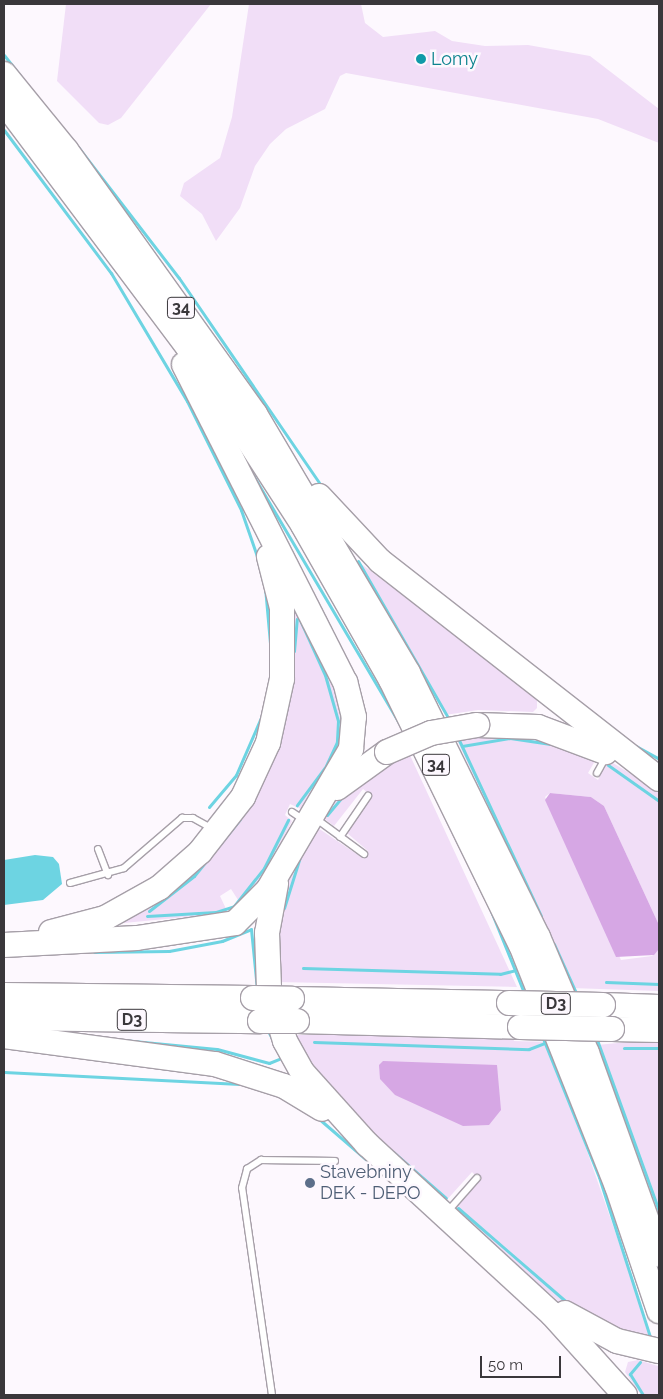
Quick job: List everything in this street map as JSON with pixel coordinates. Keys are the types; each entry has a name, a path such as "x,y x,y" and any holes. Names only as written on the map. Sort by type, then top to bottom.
{"highway":[{"name":"34","path":"4,74 66,150 255,414 385,630 498,852 587,1053 659,1254"},
{"name":"34","path":"4,102 127,262 188,347 303,525 442,775 567,1055 659,1311"},
{"path":"4,945 221,928 254,907 284,861 306,815 348,758 355,728 353,706 242,477 127,262"},
{"path":"255,414 325,503 380,561 659,780"},
{"path":"4,939 105,918 159,888 218,832 258,771 268,742 285,647 277,583 242,477"},
{"path":"306,815 346,779 387,752 431,733 477,725 538,727 603,764 659,780"},
{"path":"284,861 266,933 273,1006 303,1073 367,1144"},
{"name":"D3","path":"4,995 253,998 295,1010 520,1028 659,1030"},
{"name":"D3","path":"4,1018 260,1021 295,1010 509,1004 659,1007"},
{"path":"4,1036 216,1064 258,1075 307,1098 367,1144 498,1262 581,1342 625,1395"},
{"path":"498,1262 590,1329 648,1349"}],"lane":[{"path":"340,837 368,796"},
{"path":"306,815 364,854"},
{"path":"70,884 108,875 132,863 182,818 198,820 218,832"},
{"path":"98,849 108,875"},
{"path":"272,1395 242,1188 247,1169 261,1160 335,1161"},
{"path":"445,1214 477,1178"}],"shaded area":[{"path":"66,4 211,4 121,118 108,125 99,123 57,81"},
{"path":"249,4 361,4 365,23 383,37 435,31 452,41 485,46 528,45 590,56 659,109 659,143 598,119 346,73 340,76 325,109 286,129 270,144 255,166 240,208 216,241 202,214 180,196 184,183 220,158 232,117"},
{"path":"360,563 504,671 537,699 537,708 533,712 478,710 445,715"},
{"path":"290,590 343,695 345,745 324,782 301,809 290,804 285,815 292,821 262,881 240,903 231,889 220,896 228,913 103,925 250,797"},
{"path":"497,727 599,754 588,773 598,780 608,760 659,791 659,925 604,806 591,797 550,793 545,797 621,960 652,956 659,949 659,991 571,988 455,736"},
{"path":"408,751 517,987 277,982 276,944 286,888 300,851 315,826 364,859 368,851 347,833 372,796 363,789 334,826 322,817 335,799"},
{"path":"550,793 591,797 604,806 659,925 659,949 654,955 616,957 545,800"},
{"path":"318,1031 512,1036 514,1041 549,1042 654,1343 632,1339 564,1306 453,1211 480,1180 472,1172 444,1203 326,1087 293,1035 317,1035"},
{"path":"659,1042 659,1219 597,1045"},
{"path":"383,1061 497,1065 501,1110 489,1125 463,1126 395,1095 380,1079 379,1065"},
{"path":"638,1360 658,1366 659,1395 641,1395 625,1372 628,1362"}],"water":[{"path":"35,855 53,857 59,864 62,884 43,900 4,905 4,860"}],"waterway":[{"path":"4,55 22,78"},
{"path":"4,130 111,273 187,401 241,510 258,559"},
{"path":"78,147 179,278 322,487"},
{"path":"250,470 399,723"},
{"path":"358,561 450,721"},
{"path":"265,587 270,643"},
{"path":"295,609 325,675 338,721 337,742 326,766 297,805"},
{"path":"294,651 297,619"},
{"path":"209,807 236,775 263,713"},
{"path":"458,738 541,916"},
{"path":"462,746 510,738 551,744"},
{"path":"636,746 659,759"},
{"path":"608,765 659,801"},
{"path":"327,815 342,797"},
{"path":"149,911 194,876 240,819"},
{"path":"147,916 216,912 234,906 264,868 288,820"},
{"path":"284,908 300,857"},
{"path":"491,911 525,995"},
{"path":"94,952 169,951 222,941 251,929 257,989"},
{"path":"554,944 577,995"},
{"path":"303,968 500,974 516,970"},
{"path":"606,982 659,984"},
{"path":"267,1029 292,1077"},
{"path":"542,1036 599,1177 651,1340"},
{"path":"596,1037 659,1211"},
{"path":"123,1040 217,1049 269,1063 279,1059"},
{"path":"314,1042 529,1049 545,1043"},
{"path":"624,1048 659,1048"},
{"path":"4,1072 240,1084"},
{"path":"318,1118 376,1168"},
{"path":"393,1152 446,1198"},
{"path":"458,1208 569,1304"},
{"path":"640,1362 630,1374 643,1395"}],"place":[{"name":"Lomy","path":"421,59"},
{"name":"Stavebniny DEK - DEPO","path":"310,1183"}]}
